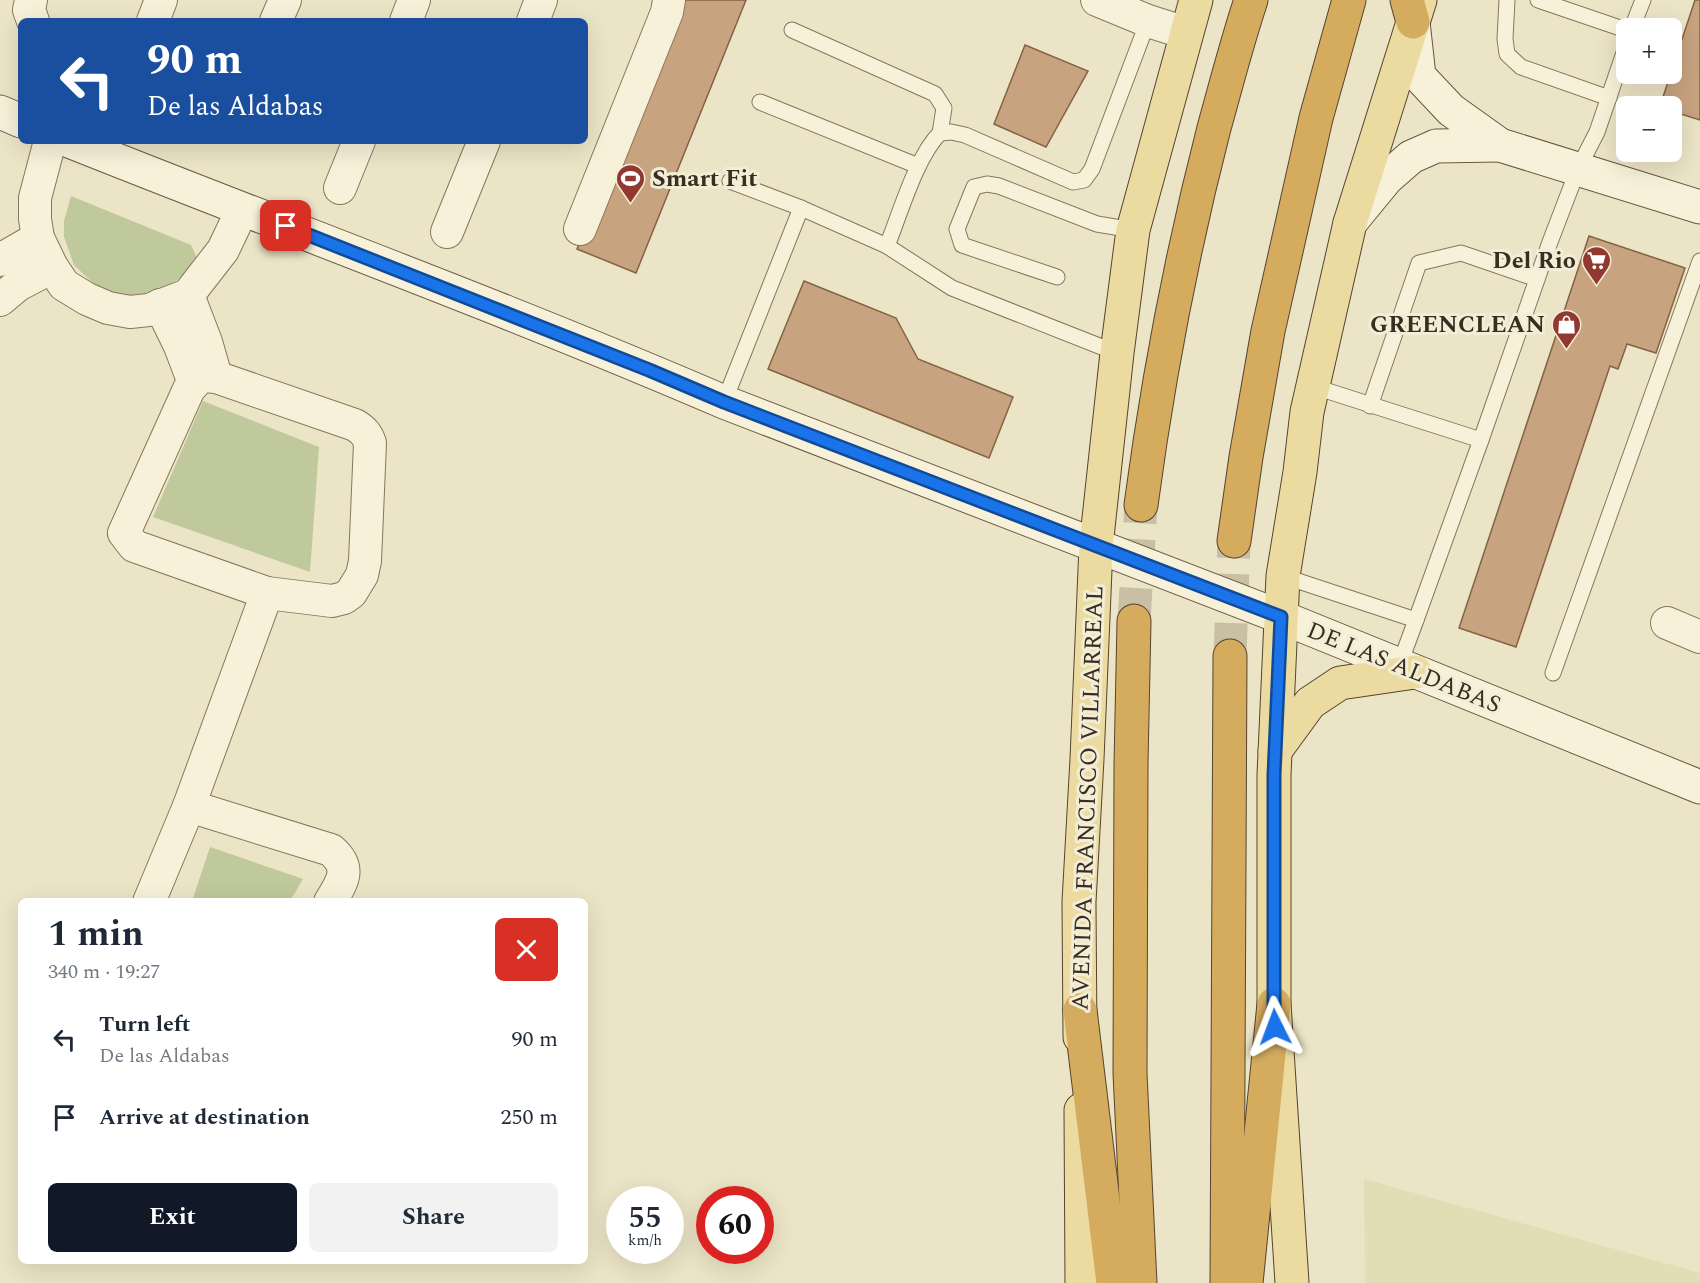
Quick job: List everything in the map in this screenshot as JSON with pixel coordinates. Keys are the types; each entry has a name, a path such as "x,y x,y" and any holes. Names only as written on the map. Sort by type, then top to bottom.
{"highway":[{"path":"1141,505 1151,430 1182,264 1237,40 1251,0"},
{"path":"1234,541 1268,332 1316,118 1349,0"},
{"name":"AVENIDA FRANCISCO VILLARREAL","path":"1134,621 1130,1073 1140,1283"},
{"path":"1227,1283 1230,656"},
{"path":"1246,1283 1274,1004"},
{"path":"1080,1010 1113,1283"}],"main road":[{"name":"AVENIDA FRANCISCO VILLARREAL","path":"1082,1283 1079,902 1088,759 1096,546 1133,230 1196,0"},
{"path":"1292,1283 1274,1004 1275,751 1283,576 1312,386 1350,223 1413,7"},
{"path":"1275,751 1310,704 1340,683 1407,669"}],"street":[{"path":"31,0 29,10 32,18"},
{"path":"154,18 161,0"},
{"path":"277,18 285,0"},
{"path":"407,18 414,0"},
{"path":"533,18 541,0"},
{"path":"580,229 667,12 669,0"},
{"path":"1097,0 1148,21 1186,33"},
{"path":"1413,7 1419,76 1451,110 1500,145"},
{"path":"0,112 18,120"},
{"path":"49,144 34,198 34,219 38,238 64,285 108,308 130,312 149,310 174,300 223,250 242,210"},
{"name":"DE LAS ALDABAS","path":"77,144 528,321 724,402 1281,617 1700,787"},
{"path":"340,188 357,144"},
{"path":"447,232 483,144"},
{"path":"1350,223 1387,178 1412,157 1436,146 1500,145 1700,207"},
{"path":"0,260 38,238"},
{"path":"0,300 18,285 52,267"},
{"path":"174,300 180,346 213,381 355,425 368,435 370,443 364,568 351,593 344,598 332,601 267,594 134,546 124,533 189,389 213,381"},
{"path":"151,898 189,806 267,594"},
{"path":"1667,623 1700,637"},
{"path":"189,806 331,850 340,858 344,866 341,882 332,898"}],"lane":[{"path":"1508,0 1505,39 1507,54 1521,68 1609,98"},
{"path":"1538,0 1616,27"},
{"path":"1636,18 1643,0"},
{"path":"940,133 951,132 964,135 1073,182 1084,180 1092,169 1148,21"},
{"path":"792,30 935,94 944,108 940,133 931,142 918,166 888,246"},
{"path":"1407,669 1416,620 1537,279 1578,169 1597,132 1616,77"},
{"path":"760,102 918,166"},
{"path":"730,181 801,208 888,246 952,288 1117,353"},
{"path":"1057,277 962,245 957,229 974,187 987,184 999,186 1097,224 1133,230"},
{"path":"724,402 801,208"},
{"path":"1371,406 1419,263 1461,254 1537,279"},
{"path":"1553,673 1700,261"},
{"path":"1312,386 1481,440"},
{"path":"1283,576 1416,620"}],"shaded area":[{"path":"1364,1179 1700,1273 1700,1283 1365,1283"}],"green space":[{"path":"71,196 191,245 197,258 192,268 162,292 125,296 99,289 74,265 64,237 64,221"},
{"path":"203,401 319,447 310,572 153,517"},
{"path":"210,847 303,879 292,898 193,898"}],"building":[{"path":"677,0 746,0 636,273 577,249"},
{"path":"1695,0 1700,0 1700,120 1682,114 1682,96 1663,96 1667,84 1682,84 1682,39"},
{"path":"1025,45 1088,71 1046,147 994,124"},
{"path":"1589,236 1685,268 1656,353 1627,344 1618,369 1610,366 1516,647 1459,628"},
{"path":"804,281 896,318 918,359 1013,397 989,458 768,369"}],"tunnel":[{"path":"1134,621 1141,505"},
{"path":"1230,656 1234,541"}],"place":[{"name":"Smart Fit","path":"631,204"},
{"name":"Del Rio","path":"1597,286"},
{"name":"GREENCLEAN","path":"1566,350"}],"route":[{"path":"286,226 724,402 1281,617 1274,775 1275,1027"}]}
